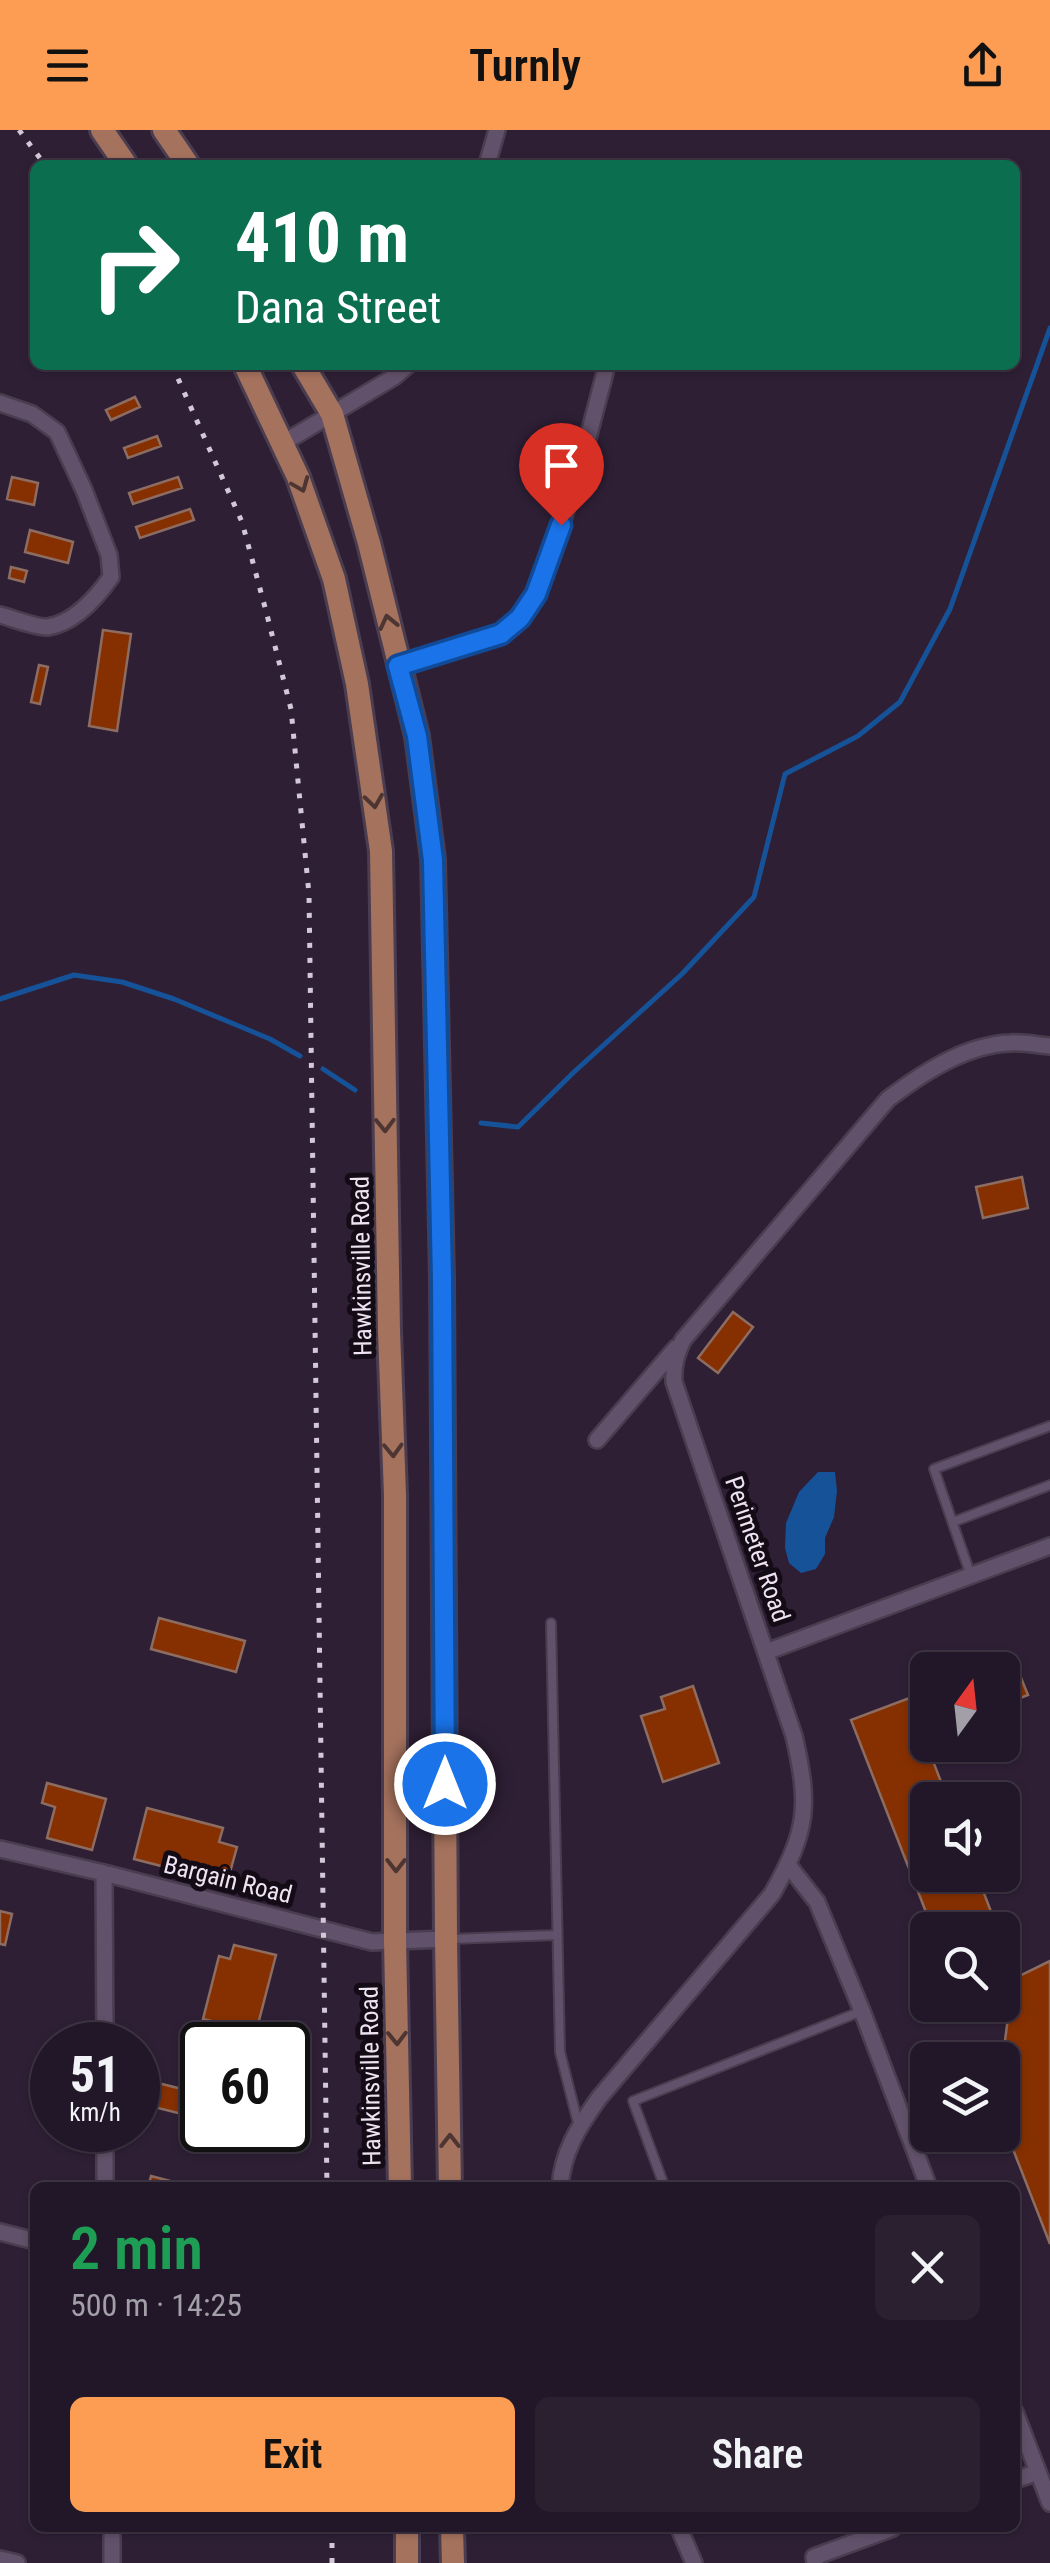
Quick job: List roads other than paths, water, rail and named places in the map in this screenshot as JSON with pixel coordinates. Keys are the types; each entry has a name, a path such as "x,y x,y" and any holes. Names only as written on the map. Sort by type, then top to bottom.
{"main road":[{"path":"102,130 123,160"},
{"path":"164,130 185,160"},
{"name":"Hawkinsville Road","path":"248,370 318,528 334,579 358,684 380,851 395,1495 395,1941 400,2182"},
{"path":"307,370 332,414 369,544 417,736 433,860 442,1298 450,2182"},
{"path":"406,2532 407,2563"},
{"path":"452,2532 452,2563"}],"street":[{"path":"488,160 497,130"},
{"path":"283,443 402,370"},
{"path":"398,666 501,634 520,618 536,594 607,370"},
{"path":"0,404 32,414 57,432 109,555 112,577 80,614 47,627 0,615"},
{"path":"597,1440 888,1098 921,1074 976,1048 1011,1043 1050,1046"},
{"name":"Perimeter Road","path":"561,2182 569,2144 578,2127 772,1894 789,1866 800,1835 804,1796 794,1736 674,1382 673,1368 683,1340"},
{"path":"766,1652 1050,1546"},
{"name":"Bargain Road","path":"0,1849 372,1942 446,1939"},
{"path":"789,1866 817,1902 928,2182"},
{"path":"104,1873 104,2022"},
{"path":"105,2152 105,2182"},
{"path":"0,2232 30,2240"},
{"path":"1020,2425 1048,2495"},
{"path":"1020,2478 1038,2472"},
{"path":"112,2532 112,2563"},
{"path":"681,2532 694,2563"},
{"path":"815,2563 814,2558 882,2532"},
{"path":"0,2559 16,2563"}],"lane":[{"path":"970,1576 934,1469 1050,1426"},
{"path":"952,1522 1050,1485"},
{"path":"551,1624 560,2052 578,2127"},
{"path":"446,1939 557,1936"},
{"path":"663,2182 633,2102 862,2012"}],"water":[{"path":"818,1472 835,1472 834,1517 825,1538 825,1554 816,1569 801,1573 789,1563 786,1523 799,1492"}],"waterway":[{"path":"481,1123 518,1127 682,974 754,897 785,774 858,736 900,702 950,609 1050,328"},
{"path":"0,999 74,975 122,982 174,999 270,1039 300,1056"},
{"path":"323,1069 355,1090"}],"railway":[{"path":"19,130 41,160"},
{"path":"174,370 242,522 266,611 291,709 309,894 327,2182"},
{"path":"332,2532 332,2563"}]}
